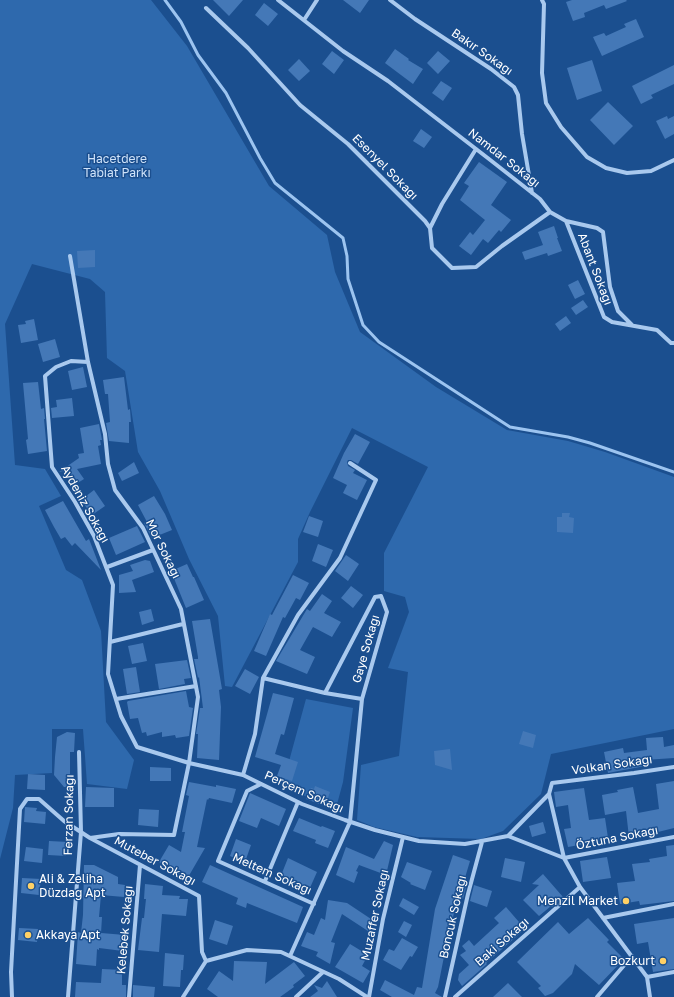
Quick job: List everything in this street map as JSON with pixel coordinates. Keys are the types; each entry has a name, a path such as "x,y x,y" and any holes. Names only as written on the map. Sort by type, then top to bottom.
{"street":[{"name":"Namdar Sokağı","path":"278,0 343,51 388,81 476,149 540,199 550,212 566,221 598,228 603,232 610,287 618,312 632,325"},
{"path":"304,20 317,0"},
{"name":"Bakır Sokağı","path":"390,0 415,19 491,69 514,87 518,94 522,134 532,193"},
{"path":"542,0 544,4 542,73 546,103 561,127 587,157 606,168 628,173 650,171 674,160"},
{"name":"Esenyel Sokağı","path":"206,8 248,48 300,105 348,144 425,221 430,228"},
{"path":"476,149 442,204 430,228 432,248 452,268 476,267 502,246 550,212"},
{"name":"Abant Sokağı","path":"566,221 604,317 612,322 632,325"},
{"name":"Mor Sokağı","path":"70,256 88,362 105,434 108,464 115,490 143,528 181,610 198,697 189,763"},
{"path":"632,325 657,330 674,344"},
{"name":"Aydeniz Sokağı","path":"88,362 71,361 56,367 45,376 52,467 75,502 94,536 113,585 108,674 121,716 137,747 189,763"},
{"path":"244,775 255,734 263,678 298,615 340,558 376,480 350,463"},
{"path":"107,567 153,550"},
{"name":"Gaye Sokağı","path":"290,956 350,822 362,699 387,612 381,596 375,598 324,693"},
{"path":"110,642 183,624"},
{"path":"263,678 324,693 362,699"},
{"path":"116,699 196,686"},
{"name":"Ferzan Sokağı","path":"68,997 81,832 79,752"},
{"path":"90,838 119,834 174,835 189,763"},
{"name":"Perçem Sokağı","path":"189,763 244,775 298,802 350,822 419,841 465,844 508,836"},
{"name":"Volkan Sokağı","path":"549,794 552,783 674,767"},
{"name":"Meltem Sokağı","path":"262,784 247,791 218,861 314,904"},
{"path":"549,794 508,836 564,858"},
{"path":"549,794 564,858 580,886 647,976 650,997"},
{"name":"Muteber Sokağı","path":"12,997 11,972 20,809 27,799 39,799 64,821 90,838 199,896 202,952 206,961"},
{"path":"265,881 298,802"},
{"name":"Muzaffer Sokağı","path":"368,997 383,919 402,837"},
{"name":"Öztuna Sokağı","path":"564,858 674,837"},
{"name":"Boncuk Sokağı","path":"445,997 468,894 482,842"},
{"name":"Kelebek Sokağı","path":"128,997 140,865"},
{"name":"Baki Sokağı","path":"455,997 580,886"},
{"path":"603,918 674,904"},
{"path":"183,997 206,961 248,950 281,952 339,979 368,997"},
{"path":"597,997 632,956"},
{"path":"296,997 323,972"},
{"path":"647,976 674,972"}],"green space":[{"name":"Hacetdere Tabiat Parkı","path":"0,0 151,0 187,46 269,186 327,235 335,272 360,332 436,387 507,430 568,441 605,452 674,477 674,729 551,754 541,794 503,831 481,839 417,837 374,827 357,820 361,765 399,756 408,672 388,668 409,612 405,597 384,591 384,553 428,467 352,428 298,539 298,562 232,687 225,686 218,616 189,559 160,491 138,452 125,371 107,358 105,292 90,279 32,264 5,324 15,465 45,469 61,496 39,506 66,570 82,580 101,631 106,722 134,760 127,789 87,784 83,729 52,729 52,773 15,775 13,808 0,859"},
{"path":"306,699 353,708 343,782 336,808 282,787"}],"building":[{"path":"213,0 243,0 229,16"},
{"path":"343,0 369,0 360,13"},
{"path":"572,0 627,1 606,9 604,5 584,13 585,17 573,21 566,2"},
{"path":"264,3 278,14 268,26 255,15"},
{"path":"636,19 644,37 602,56 593,37 604,33 606,36 626,27 624,24"},
{"path":"395,49 409,59 408,60 423,69 413,84 385,63"},
{"path":"332,51 344,60 334,74 322,64"},
{"path":"438,51 450,61 438,74 427,63"},
{"path":"299,59 310,71 299,81 288,70"},
{"path":"592,60 602,91 577,100 567,68"},
{"path":"674,65 674,84 651,95 653,98 641,104 632,86"},
{"path":"441,81 452,88 443,101 432,93"},
{"path":"608,102 633,126 614,145 590,120"},
{"path":"667,116 668,119 674,116 674,134 665,139 656,121"},
{"path":"421,129 432,137 424,148 413,141"},
{"path":"479,162 507,182 491,205 511,220 501,232 499,230 488,243 483,239 471,255 459,246 470,232 473,235 485,220 460,200 469,186 464,183"},
{"path":"554,226 562,251 548,256 547,253 525,260 522,252 543,245 538,232"},
{"path":"95,250 95,267 78,268 77,251"},
{"path":"578,280 585,294 575,299 568,285"},
{"path":"583,300 588,307 576,315 571,308"},
{"path":"566,316 571,323 560,331 555,324"},
{"path":"34,319 38,340 21,343 18,325 26,324 25,321"},
{"path":"55,339 60,357 43,362 38,344"},
{"path":"83,367 87,387 72,390 68,371"},
{"path":"124,377 131,422 129,422 129,443 109,441 106,423 110,422 108,394 105,394 103,380"},
{"path":"38,382 41,409 44,408 47,451 28,454 23,383"},
{"path":"72,398 74,416 52,418 51,408 57,407 56,400"},
{"path":"99,424 102,440 100,440 101,445 98,446 101,464 77,469 84,479 73,486 63,471 59,472 79,458 78,454 84,453 80,428"},
{"path":"355,434 370,442 358,464 351,460 348,460 347,462 348,466 355,470 353,473 367,480 357,500 343,493 347,485 333,478 344,453"},
{"path":"134,462 139,473 122,481 118,473"},
{"path":"94,490 105,506 92,515 81,500"},
{"path":"154,496 165,514 172,530 152,538 144,523 147,522 138,505"},
{"path":"63,501 86,541 89,539 101,570 75,543 72,546 65,537 61,539 54,527 45,510"},
{"path":"562,513 570,513 569,517 574,518 573,533 557,532 557,517 562,517"},
{"path":"309,516 323,521 318,537 303,532"},
{"path":"137,526 145,542 116,555 109,538"},
{"path":"318,544 333,550 326,567 312,561"},
{"path":"346,555 359,564 348,581 335,571"},
{"path":"145,560 150,561 154,572 132,580 136,592 119,593 119,575 133,571 130,565"},
{"path":"187,564 204,600 186,608 171,571"},
{"path":"293,575 309,583 300,600 296,598 285,618 283,617 266,656 254,651 270,614 272,615"},
{"path":"351,586 363,595 353,608 341,598"},
{"path":"322,594 332,601 324,613 341,622 332,637 313,627 300,650 315,657 307,674 276,661 307,609 310,611"},
{"path":"151,609 154,621 142,625 139,612"},
{"path":"210,619 222,689 219,690 221,707 219,760 197,758 198,734 196,734 200,708 203,708 199,677 198,678 194,659 198,659 198,657 192,621"},
{"path":"143,643 147,661 132,664 128,646"},
{"path":"187,660 191,678 184,679 185,684 159,689 155,664"},
{"path":"136,667 140,692 127,694 123,669"},
{"path":"245,669 259,677 250,694 235,686"},
{"path":"186,691 189,707 193,708 189,736 176,738 175,735 162,737 162,732 147,736 146,732 142,733 138,718 130,719 128,701"},
{"path":"273,693 294,698 284,735 281,734 275,754 298,762 292,781 277,776 281,765 255,757"},
{"path":"523,731 536,735 533,748 519,744"},
{"path":"67,732 75,733 74,752 70,752 70,787 64,787 54,775 57,737"},
{"path":"663,737 664,747 674,745 674,758 644,760 645,766 608,773 604,752 623,748 624,753 647,750 646,738"},
{"path":"450,749 452,770 435,765 434,751"},
{"path":"150,767 171,768 171,781 150,781"},
{"path":"28,774 45,775 45,790 27,789"},
{"path":"674,781 674,828 646,835 629,837 626,811 605,815 602,795 633,787 638,813 659,809 656,784"},
{"path":"189,782 236,789 232,803 209,798 208,800 207,799 197,847 205,848 187,879 159,862 169,845 181,852 185,832 182,832 189,796 186,795"},
{"path":"315,786 330,792 325,806 306,799 311,788 314,789"},
{"path":"86,787 114,788 114,807 85,807"},
{"path":"584,788 589,820 605,818 608,838 568,847 564,829 571,828 568,805 556,807 554,792"},
{"path":"250,793 286,809 279,826 261,818 257,828 239,821"},
{"path":"25,807 37,808 36,811 46,812 45,824 24,822"},
{"path":"139,809 159,810 158,827 138,825"},
{"path":"299,818 335,831 328,848 315,843 316,840 293,831"},
{"path":"543,822 546,833 532,837 529,826"},
{"path":"236,839 251,845 245,862 230,856"},
{"path":"49,841 68,842 66,856 48,855"},
{"path":"384,841 393,845 386,875 359,865 356,871 358,872 354,883 336,875 346,847 374,859"},
{"path":"674,845 674,901 640,905 639,901 620,904 617,883 635,881 632,864 650,862 649,859 667,856 666,846"},
{"path":"26,847 43,849 42,863 24,861"},
{"path":"453,855 470,861 464,881 467,883 463,899 458,897 451,921 438,987 435,993 442,997 392,997 380,990 385,980 414,995 417,987 422,988 435,909"},
{"path":"607,857 611,878 583,882 580,861"},
{"path":"288,858 317,872 309,890 280,878"},
{"path":"505,858 525,862 521,882 501,877"},
{"path":"407,862 432,871 425,890 410,884 411,883 401,877"},
{"path":"84,865 94,865 118,877 118,884 125,885 124,897 101,895 99,917 102,917 101,933 125,935 123,951 97,949 96,966 76,964 78,932 81,933 83,915"},
{"path":"210,865 303,907 297,923 247,903 246,908 236,904 238,898 202,882"},
{"path":"543,874 563,897 539,916 523,900 539,885 532,884"},
{"name":"Ali & Zeliha Düzdağ Apt","path":"22,878 41,879 39,895 21,893"},
{"path":"145,884 163,886 162,895 180,896 179,899 188,899 186,916 162,914 159,952 138,950 142,918 144,918 146,899 144,899"},
{"path":"474,885 492,891 487,907 470,901"},
{"path":"403,898 419,907 414,915 399,906"},
{"path":"328,900 347,903 374,921 368,931 342,914 331,942 335,943 330,964 316,956 318,952 301,946 307,932 314,935 321,918 325,920"},
{"path":"506,907 525,929 462,986 458,980 459,974 469,965 460,955 466,951 462,946 469,940 474,946 499,923 494,918"},
{"path":"588,918 609,940 607,942 624,959 599,985 575,964 572,974 553,993 545,996 538,988 541,986 517,962 558,922 569,934"},
{"path":"674,918 674,969 653,972 648,942 637,944 634,924"},
{"path":"215,920 233,926 227,945 209,939"},
{"path":"404,921 412,925 406,937 398,932"},
{"name":"Akkaya Apt","path":"19,928 38,929 37,942 18,940"},
{"path":"402,938 418,947 401,970 383,960 389,949 394,951"},
{"path":"350,944 368,955 362,966 370,971 363,983 335,967"},
{"path":"165,953 184,955 180,987 163,986"},
{"path":"234,961 267,962 265,984 294,962 305,976 293,985 294,987 280,997 218,997 207,989 219,971 233,981"},
{"path":"102,969 122,970 122,985 126,985 126,997 75,997 76,982 101,983"},
{"path":"327,981 337,997 310,997 318,991 314,985 322,988"},
{"path":"508,983 522,997 493,997"},
{"path":"133,985 155,987 154,997 133,997"}],"waterway":[{"path":"165,0 181,22 198,55 226,93 260,158 275,183 343,238 347,256 348,279 363,325 379,342 510,427 568,437 590,443 674,472"}],"place":[{"name":"Ali & Zeliha Düzdağ Apt","path":"31,886"},
{"name":"Menzil Market","path":"626,901"},
{"name":"Akkaya Apt","path":"28,935"},
{"name":"Bozkurt","path":"663,961"}]}
